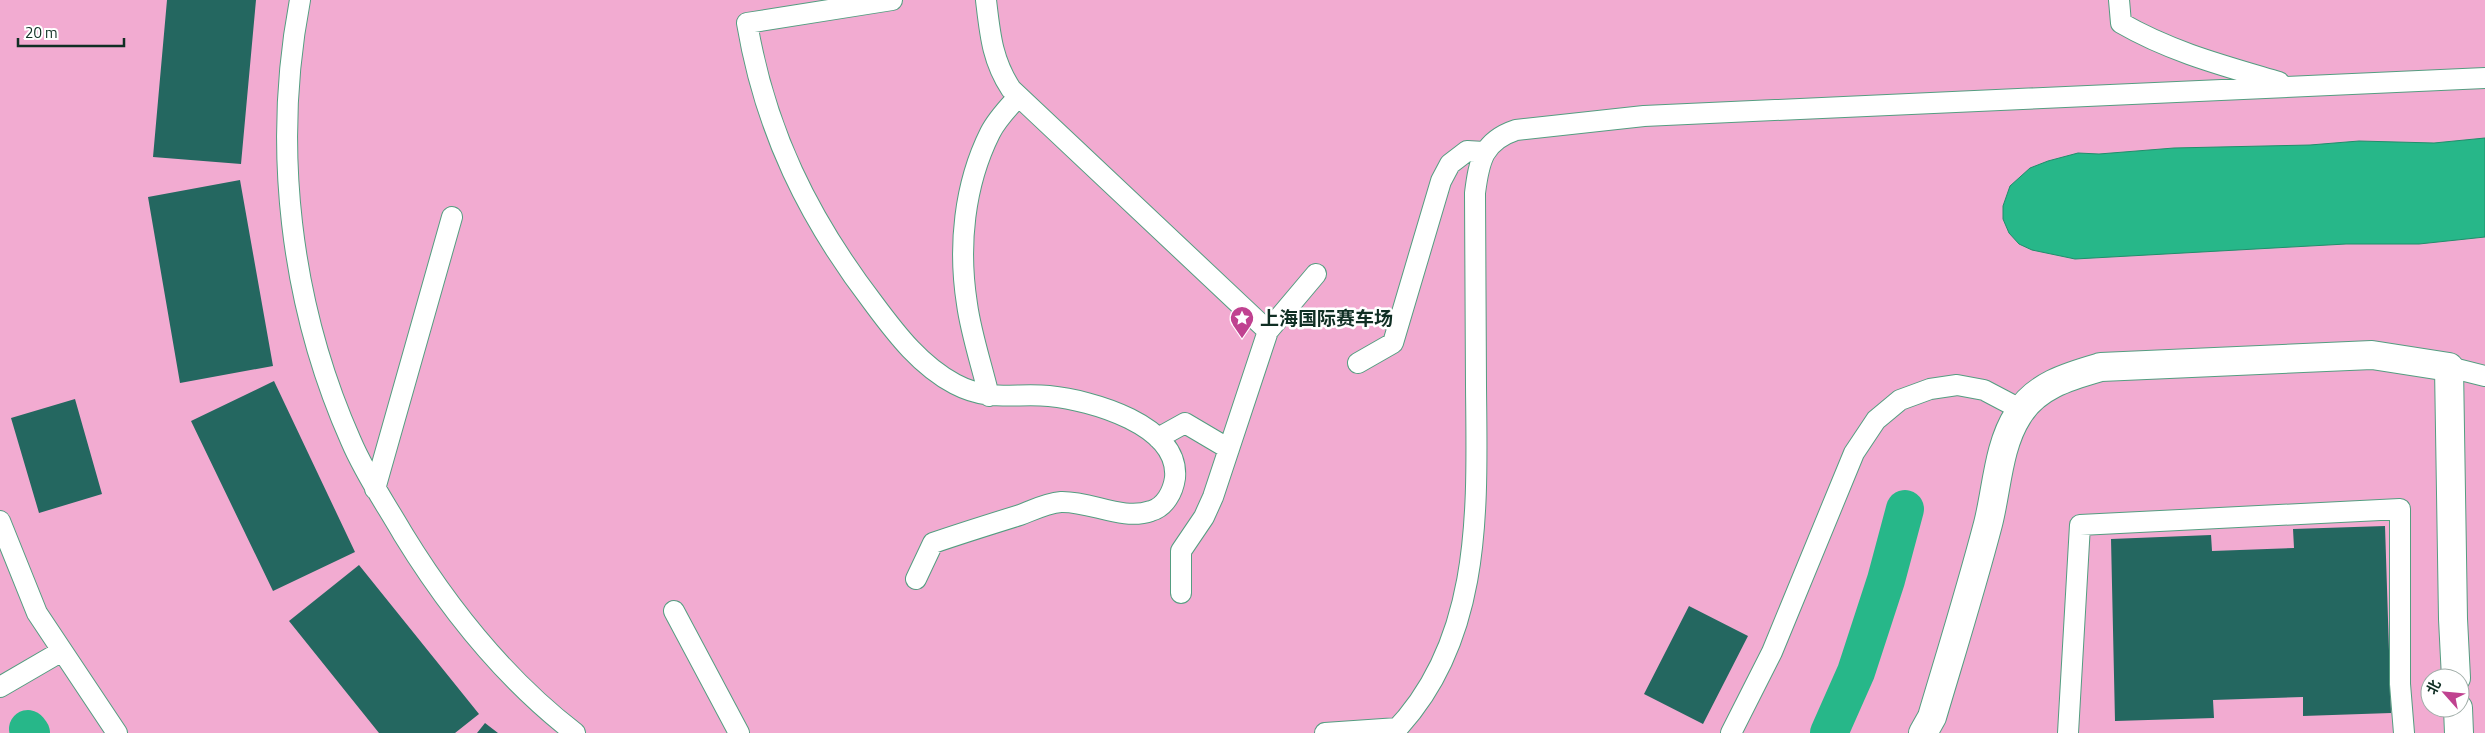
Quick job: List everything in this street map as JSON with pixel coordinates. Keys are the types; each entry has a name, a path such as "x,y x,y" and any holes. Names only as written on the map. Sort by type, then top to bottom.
{"street":[{"path":"1923,733 1932,717 1979,556 2005,445 2018,414 2042,389 2069,377 2101,367 2372,355 2449,367 2455,668"},
{"path":"2458,718 2459,733"}],"lane":[{"path":"300,0 293,38 286,112 288,173 296,246 309,320 328,382 350,440 375,489 427,574 457,616 525,689 575,733"},
{"path":"892,0 747,22 752,50 772,124 791,171 844,266 901,340 930,368 962,388 989,396 1048,396 1082,401 1130,418 1158,438 1174,462 1175,477 1173,490 1166,501 1157,509 1136,514 1080,503 1057,502 933,543 916,579"},
{"path":"986,0 994,57 1000,73 1018,97 1268,331"},
{"path":"2119,0 2121,24 2152,41 2190,55 2294,86"},
{"path":"1325,733 1396,730 1431,681 1449,646 1462,610 1469,576 1477,470 1475,193 1478,169 1484,152 1492,142 1503,134 1516,130 1644,116 2485,78"},
{"path":"989,396 967,304 964,276 965,224 973,175 990,132 1018,97"},
{"path":"1358,363 1393,343 1441,181 1450,164 1467,151 1484,152"},
{"path":"375,489 452,217"},
{"path":"1181,594 1181,551 1204,517 1213,497 1268,331 1316,274"},
{"path":"2449,367 2485,376"},
{"path":"1732,733 1772,652 1854,452 1876,420 1900,400 1930,389 1957,385 1984,390 2022,410"},
{"path":"1158,438 1185,424 1229,449"},
{"path":"2068,733 2080,525 2400,508 2400,684 2404,733"},
{"path":"0,521 37,613 117,733"},
{"path":"674,611 739,733"},
{"path":"0,687 62,651"}],"shaded area":[{"name":"上海国际赛车场","path":"0,0 2485,0 2485,733 0,733"},
{"path":"2485,138 2485,237 2419,244 2346,244 2075,259 2032,250 2019,244 2009,233 2003,219 2003,206 2010,186 2030,168 2078,153 2099,154 2174,148 2310,145 2359,141 2434,143"}],"building":[{"path":"167,0 256,0 241,164 153,157"},
{"path":"240,180 273,366 180,383 148,197"},
{"path":"274,381 355,552 273,591 191,421"},
{"path":"75,399 102,494 39,513 11,418"},
{"path":"2385,526 2391,713 2303,716 2303,697 2213,700 2214,718 2115,721 2111,539 2211,535 2212,551 2294,548 2293,529"},
{"path":"359,565 479,714 455,733 379,733 289,621"},
{"path":"1689,606 1748,636 1703,724 1644,694"},
{"path":"485,723 498,733 477,733"}],"waterway":[{"path":"1829,733 1856,672 1886,580 1905,509"},
{"path":"28,729 31,733"}],"place":[{"name":"上海国际赛车场","path":"1242,339"}]}
